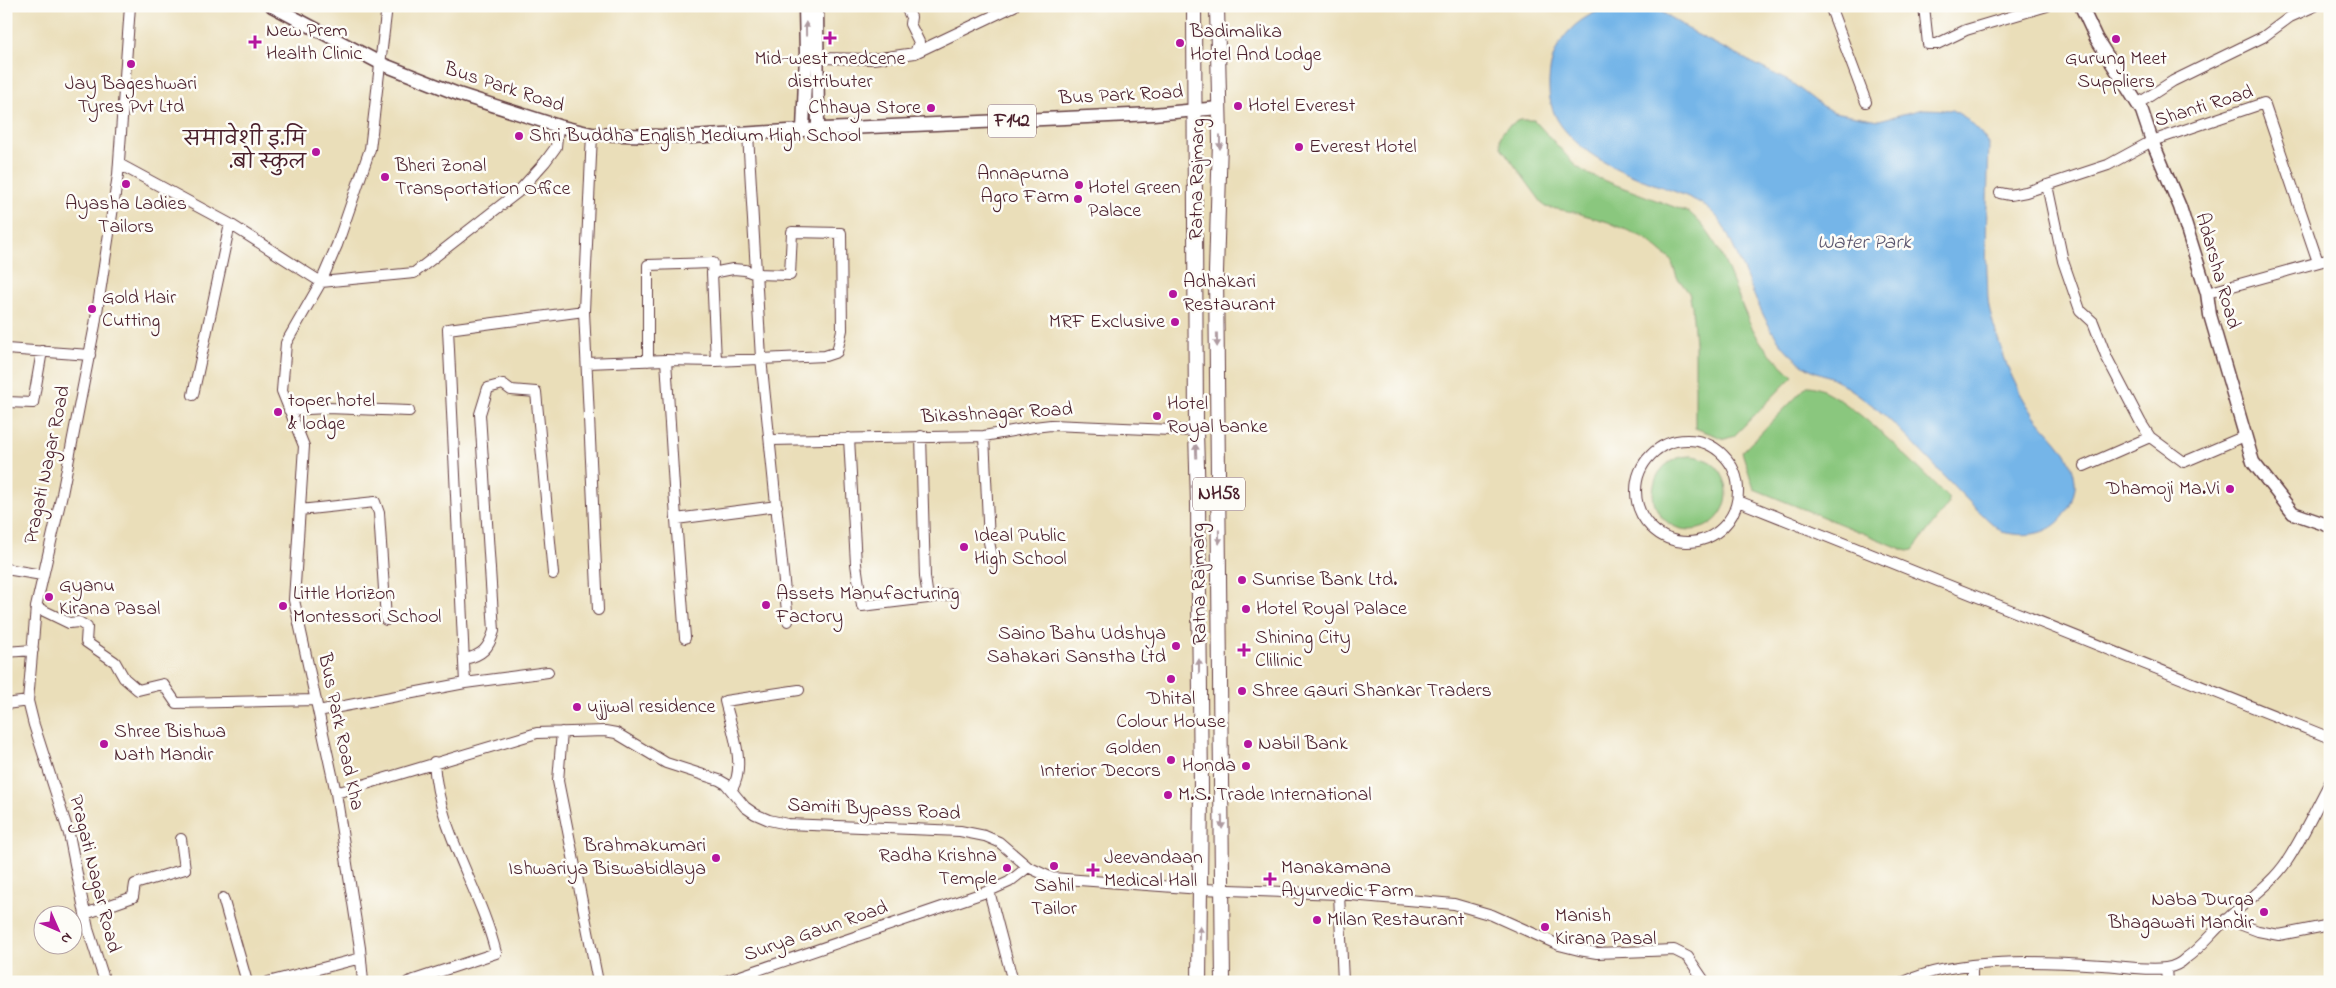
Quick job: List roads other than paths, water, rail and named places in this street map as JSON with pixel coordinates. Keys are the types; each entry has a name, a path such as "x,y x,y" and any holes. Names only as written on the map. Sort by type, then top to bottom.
{"highway":[{"name":"Ratna Rajmarg","path":"1194,6 1201,889 1199,982"},
{"name":"Ratna Rajmarg","path":"1217,6 1217,73 1220,108 1216,272 1223,982"},
{"path":"1198,504 1219,502"}],"main road":[{"name":"Bus Park Road","path":"272,6 382,64 458,94 558,126 592,134 692,137 1194,111 1220,108"},
{"path":"803,130 806,55 805,6"},
{"path":"817,6 818,129"},
{"name":"Adarsha Road","path":"2081,6 2096,38 2138,103 2180,207 2207,294 2210,315 2253,462 2293,513 2330,526"}],"street":[{"name":"Pragati Nagar Road","path":"105,982 85,914 69,834 28,701 36,607 62,494 90,355 119,164 130,6"},
{"name":"Bus Park Road Kha","path":"363,982 336,794 294,600 304,446 282,392 286,343 321,282 337,245 370,149 382,64 387,6"},
{"path":"905,6 911,17 910,24 919,42 914,53"},
{"path":"817,58 873,59 914,53 1014,6"},
{"path":"1830,6 1866,102"},
{"path":"1924,6 1928,44 1937,44 1966,30 2047,6"},
{"path":"2138,103 2173,82 2263,38 2290,17 2315,6"},
{"name":"Shanti Road","path":"2000,193 2018,194 2108,165 2152,141 2264,102 2318,262"},
{"path":"119,164 230,224 321,282 414,273 518,192 546,162 556,147 558,126"},
{"path":"592,134 584,311 598,610"},
{"path":"748,134 761,358 771,440 788,621"},
{"path":"2047,185 2063,261 2080,310 2093,322 2107,358 2141,423 2150,436 2184,462 2245,436"},
{"path":"193,395 230,224"},
{"path":"586,362 630,360 716,361 825,356 837,352 842,330 841,233 792,232 790,275 756,274 745,270 733,269 712,273"},
{"path":"2207,294 2330,259"},
{"path":"648,361 648,265 713,263 716,361"},
{"path":"465,683 448,330 584,311"},
{"path":"6,349 90,355"},
{"path":"6,402 32,403 42,352"},
{"path":"666,360 685,638"},
{"path":"464,659 477,656 490,646 494,631 480,414 488,388 503,384 511,390 536,392 553,574"},
{"path":"289,410 327,408 409,411"},
{"name":"Bikashnagar Road","path":"771,440 984,436 1034,426 1196,431"},
{"path":"921,436 925,576 928,598"},
{"path":"984,436 989,542 992,561"},
{"path":"2084,466 2150,436"},
{"path":"849,438 856,564 862,606 954,594"},
{"path":"1693,440 1710,446 1725,457 1734,470 1738,485 1738,501 1732,516 1722,529 1709,538 1694,542 1676,541 1660,535 1647,523 1639,508 1636,491 1639,474 1648,459 1660,448 1676,442 1693,440"},
{"path":"1738,501 2330,738"},
{"path":"300,510 375,502 379,513 386,620"},
{"path":"676,519 777,506"},
{"path":"6,569 42,575"},
{"path":"36,607 69,623 79,622 87,627 86,642 115,662 124,678 138,690 163,684 176,703 316,700"},
{"path":"6,652 33,650"},
{"path":"318,710 465,683 548,672"},
{"path":"732,790 736,783 739,762 725,700 799,690"},
{"path":"6,704 28,701"},
{"path":"562,732 558,781 598,982"},
{"name":"Samiti Bypass Road","path":"336,794 434,762 537,733 616,733 666,763 719,780 732,790 745,807 769,820 787,824 960,831 976,834 999,842 1028,867 1052,878 1201,889 1339,894 1471,907 1559,945 1597,953 1674,950 1688,957 1705,982"},
{"path":"408,982 496,953 435,784 434,762"},
{"path":"1904,982 1916,976 1948,968 2047,961 2166,968 2187,958 2226,919 2266,885 2287,861 2330,782"},
{"path":"85,914 133,897 135,884 185,869 181,839"},
{"name":"Surya Gaun Road","path":"723,982 989,891 1009,882 1028,867"},
{"path":"989,891 1013,982"},
{"path":"1339,894 1343,982"},
{"path":"223,898 247,982"},
{"path":"2226,919 2258,931 2279,935 2330,925"},
{"path":"268,982 361,958"},
{"path":"1972,966 1972,982"},
{"path":"2166,968 2167,982"}],"water":[{"name":"Water Park","path":"1615,6 1657,9 1696,34 1792,83 1822,106 1834,112 1879,120 1923,109 1953,110 1966,118 1980,132 1989,144 1986,241 1989,306 2007,365 2019,391 2034,415 2060,445 2073,470 2075,489 2071,503 2066,513 2052,527 2033,534 2023,535 2002,532 1971,504 1883,414 1831,377 1804,365 1786,350 1765,318 1724,226 1710,210 1691,198 1621,171 1608,164 1584,149 1563,128 1555,114 1549,94 1550,73 1558,46 1576,25 1587,17 1600,10"}],"place":[{"name":"Mid-west medcene distributer","path":"830,38"},
{"name":"Gurung Meet Suppliers","path":"2116,39"},
{"name":"New Prem Health Clinic","path":"255,42"},
{"name":"Badimalika Hotel And Lodge","path":"1180,43"},
{"name":"Jay Bageshwari Tyres Pvt Ltd","path":"131,64"},
{"name":"Hotel Everest","path":"1238,106"},
{"name":"Chhaya Store","path":"931,108"},
{"name":"Shri Buddha English Medium High School","path":"519,136"},
{"name":"Everest Hotel","path":"1299,147"},
{"name":"समावेशी इ.मि .बाे स्कुल","path":"316,152"},
{"name":"Bheri Zonal Transportation Office","path":"385,177"},
{"name":"Ayasha Ladies Tailors","path":"126,184"},
{"name":"Annapurna Agro Farm","path":"1079,185"},
{"name":"Hotel Green Palace","path":"1078,199"},
{"name":"Adhakari Restaurant","path":"1173,294"},
{"name":"Gold Hair Cutting","path":"92,309"},
{"name":"MRF Exclusive","path":"1175,322"},
{"name":"toper hotel & lodge","path":"278,412"},
{"name":"Hotel Royal banke","path":"1157,416"},
{"name":"Dhamoji Ma.Vi","path":"2230,489"},
{"name":"Ideal Public High School","path":"964,547"},
{"name":"Sunrise Bank Ltd.","path":"1242,580"},
{"name":"Gyanu Kirana Pasal","path":"49,597"},
{"name":"Assets Manufacturing Factory","path":"766,605"},
{"name":"Little Horizon Montessori School","path":"283,606"},
{"name":"Hotel Royal Palace","path":"1246,609"},
{"name":"Saino Bahu Udshya Sahakari Sanstha Ltd","path":"1176,646"},
{"name":"Shining City Clilinic","path":"1244,650"},
{"name":"Dhital Colour House","path":"1171,679"},
{"name":"Shree Gauri Shankar Traders","path":"1242,691"},
{"name":"ujjwal residence","path":"577,707"},
{"name":"Shree Bishwa Nath Mandir","path":"104,744"},
{"name":"Nabil Bank","path":"1248,744"},
{"name":"Golden Interior Decors","path":"1171,760"},
{"name":"Honda","path":"1246,766"},
{"name":"M.S. Trade International","path":"1168,795"},
{"name":"Brahmakumari Ishwariya Biswabidlaya","path":"716,858"},
{"name":"Sahil Tailor","path":"1054,866"},
{"name":"Radha Krishna Temple","path":"1007,868"},
{"name":"Jeevandaan Medical Hall","path":"1093,870"},
{"name":"Manakamana Ayurvedic Farm","path":"1270,879"},
{"name":"Naba Durga Bhagawati Mandir","path":"2264,912"},
{"name":"Milan Restaurant","path":"1317,920"},
{"name":"Manish Kirana Pasal","path":"1545,927"}]}
